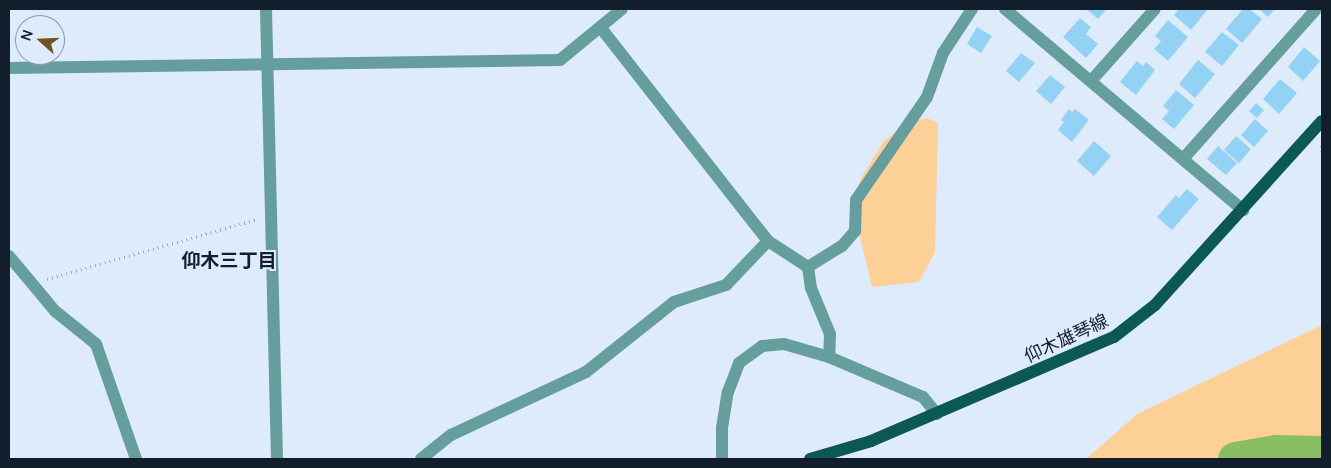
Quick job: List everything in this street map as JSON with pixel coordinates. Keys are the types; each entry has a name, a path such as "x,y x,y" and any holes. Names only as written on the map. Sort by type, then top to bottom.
{"main road":[{"name":"仰木雄琴線","path":"810,459 871,441 1114,336 1155,306 1322,121"}],"street":[{"path":"266,9 277,459"},
{"path":"9,68 560,60 622,9"},
{"path":"808,267 842,246 855,231 856,200 926,97 943,53 972,9"},
{"path":"1005,9 1243,210"},
{"path":"1090,81 1155,9"},
{"path":"1183,159 1316,9"},
{"path":"600,27 768,241 808,267 811,288 830,334 829,357"},
{"path":"421,459 451,435 586,372 674,302 726,285 768,241"},
{"path":"9,256 55,311 96,344 136,459"},
{"path":"722,459 722,428 728,392 739,363 762,346 784,344 829,357 923,398 937,414"}],"path":[{"path":"32,283 271,216"}],"shaded area":[{"path":"927,118 938,123 935,252 919,282 872,287 853,208 860,180 883,142 906,124"},
{"path":"1322,325 1322,459 1086,459 1137,414"}],"building":[{"path":"1086,9 1107,9 1098,19"},
{"path":"1179,9 1208,9 1191,30 1174,15"},
{"path":"1243,9 1249,9 1262,19 1242,43 1226,29"},
{"path":"1259,9 1275,9 1268,17"},
{"path":"1080,18 1091,27 1086,34 1098,44 1086,58 1063,37"},
{"path":"1168,20 1188,37 1168,61 1154,49 1161,41 1155,36"},
{"path":"977,27 992,36 981,53 967,44"},
{"path":"1222,32 1239,45 1222,66 1205,52"},
{"path":"1304,47 1320,61 1303,81 1288,67"},
{"path":"1021,53 1035,63 1019,82 1006,71"},
{"path":"1198,60 1215,74 1195,98 1179,84"},
{"path":"1137,61 1143,66 1146,62 1155,70 1136,95 1120,82"},
{"path":"1050,75 1065,87 1051,104 1036,91"},
{"path":"1280,79 1297,93 1279,114 1263,99"},
{"path":"1176,90 1194,105 1174,129 1162,119 1169,111 1163,106"},
{"path":"1256,103 1264,110 1257,118 1249,111"},
{"path":"1069,109 1072,112 1075,109 1089,120 1072,142 1058,130 1064,122 1061,120"},
{"path":"1255,119 1268,131 1254,147 1241,135"},
{"path":"1236,136 1251,149 1239,163 1224,150"},
{"path":"1094,141 1111,156 1094,176 1077,161"},
{"path":"1218,146 1237,163 1226,175 1207,159"},
{"path":"1187,189 1199,199 1172,230 1157,217 1176,195 1179,198"}],"waterway":[{"path":"1235,459 1276,452 1322,453"}],"district":[{"name":"仰木三丁目","path":"229,261"}]}
